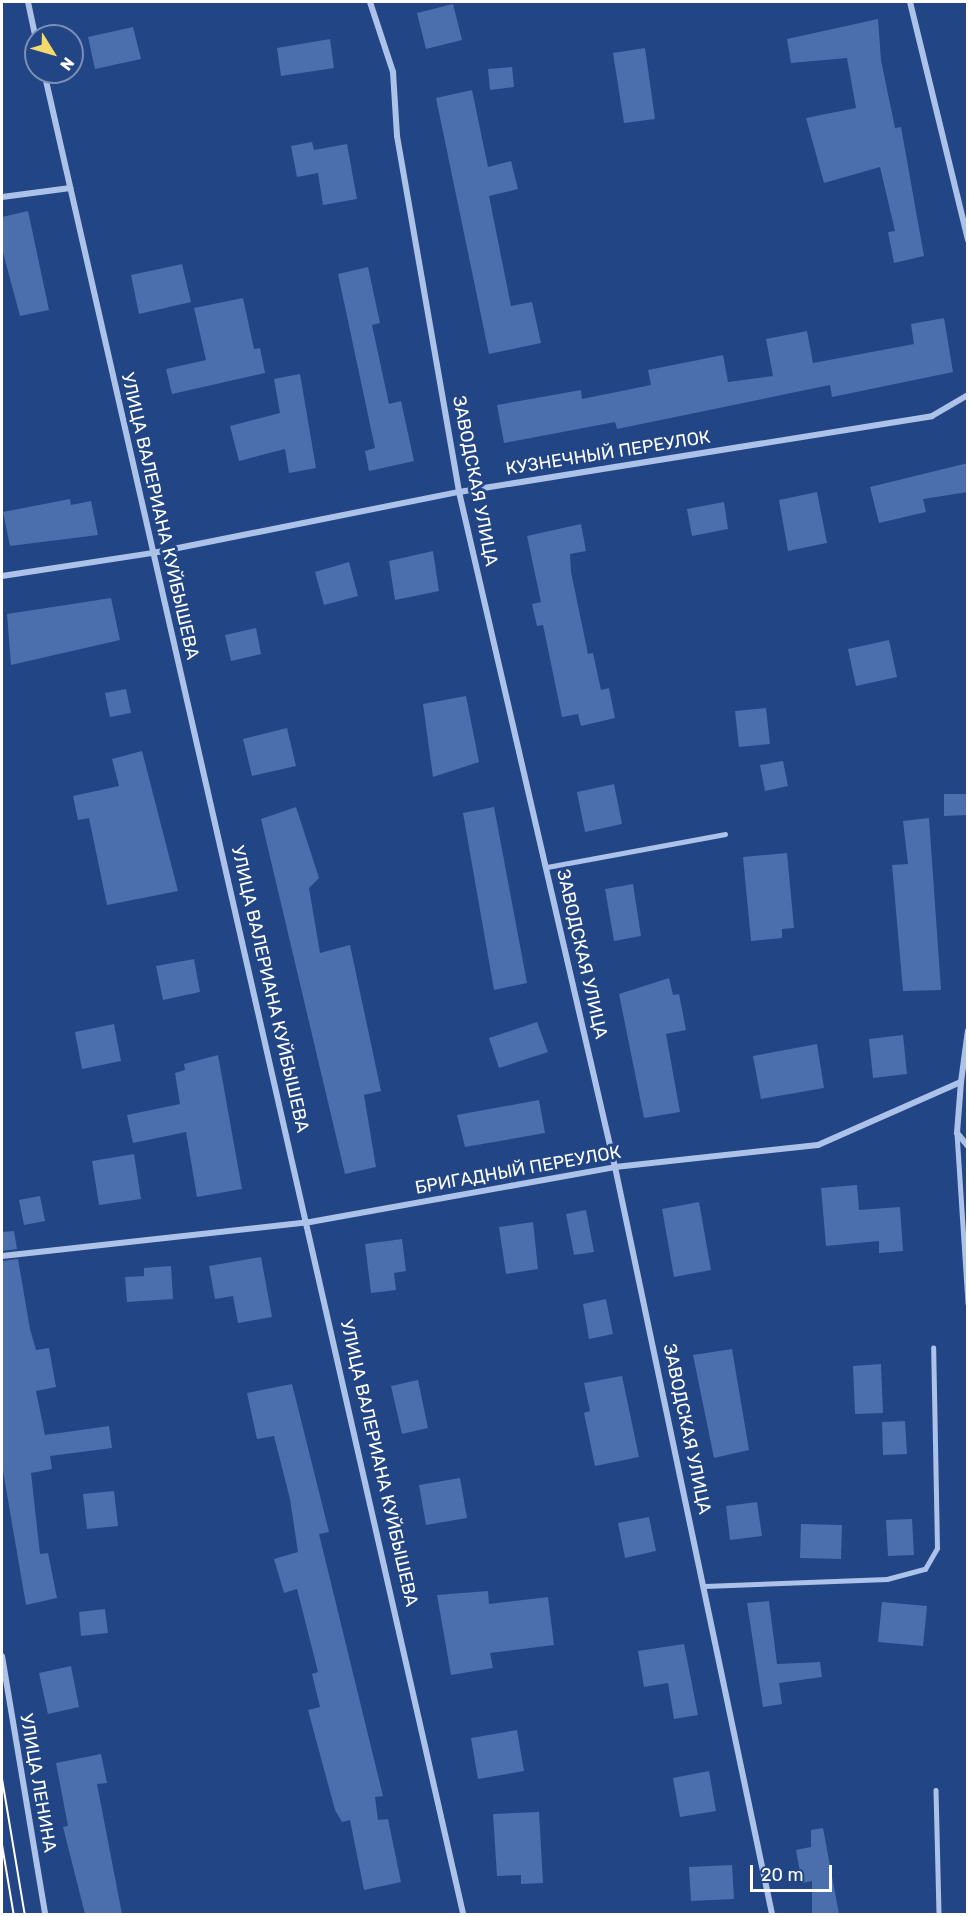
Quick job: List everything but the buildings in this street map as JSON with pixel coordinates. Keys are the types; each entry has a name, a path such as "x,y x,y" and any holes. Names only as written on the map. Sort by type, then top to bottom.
{"street":[{"path":"28,2 33,24"},
{"name":"ЗАВОДСКАЯ УЛИЦА","path":"370,2 393,72 397,136 459,492 615,1167 705,1586 772,1914"},
{"path":"910,2 968,240"},
{"name":"УЛИЦА ВАЛЕРИАНА КУЙБЫШЕВА","path":"47,84 153,554 310,1222 463,1914"},
{"path":"2,197 70,188"},
{"name":"КУЗНЕЧНЫЙ ПЕРЕУЛОК","path":"2,576 153,554 459,492 932,416 968,395"},
{"path":"968,1030 957,1132 968,1146"},
{"name":"БРИГАДНЫЙ ПЕРЕУЛОК","path":"2,1256 310,1222 615,1167 818,1145 961,1082"},
{"name":"УЛИЦА ЛЕНИНА","path":"2,1656 45,1914"}],"lane":[{"path":"547,867 725,834"},
{"path":"957,1132 968,1304"},
{"path":"705,1586 887,1579 925,1569 937,1548 933,1348"},
{"path":"936,1790 939,1914"}],"tram line":[{"path":"2,1776 25,1914"},
{"path":"2,1842 14,1914"}]}
